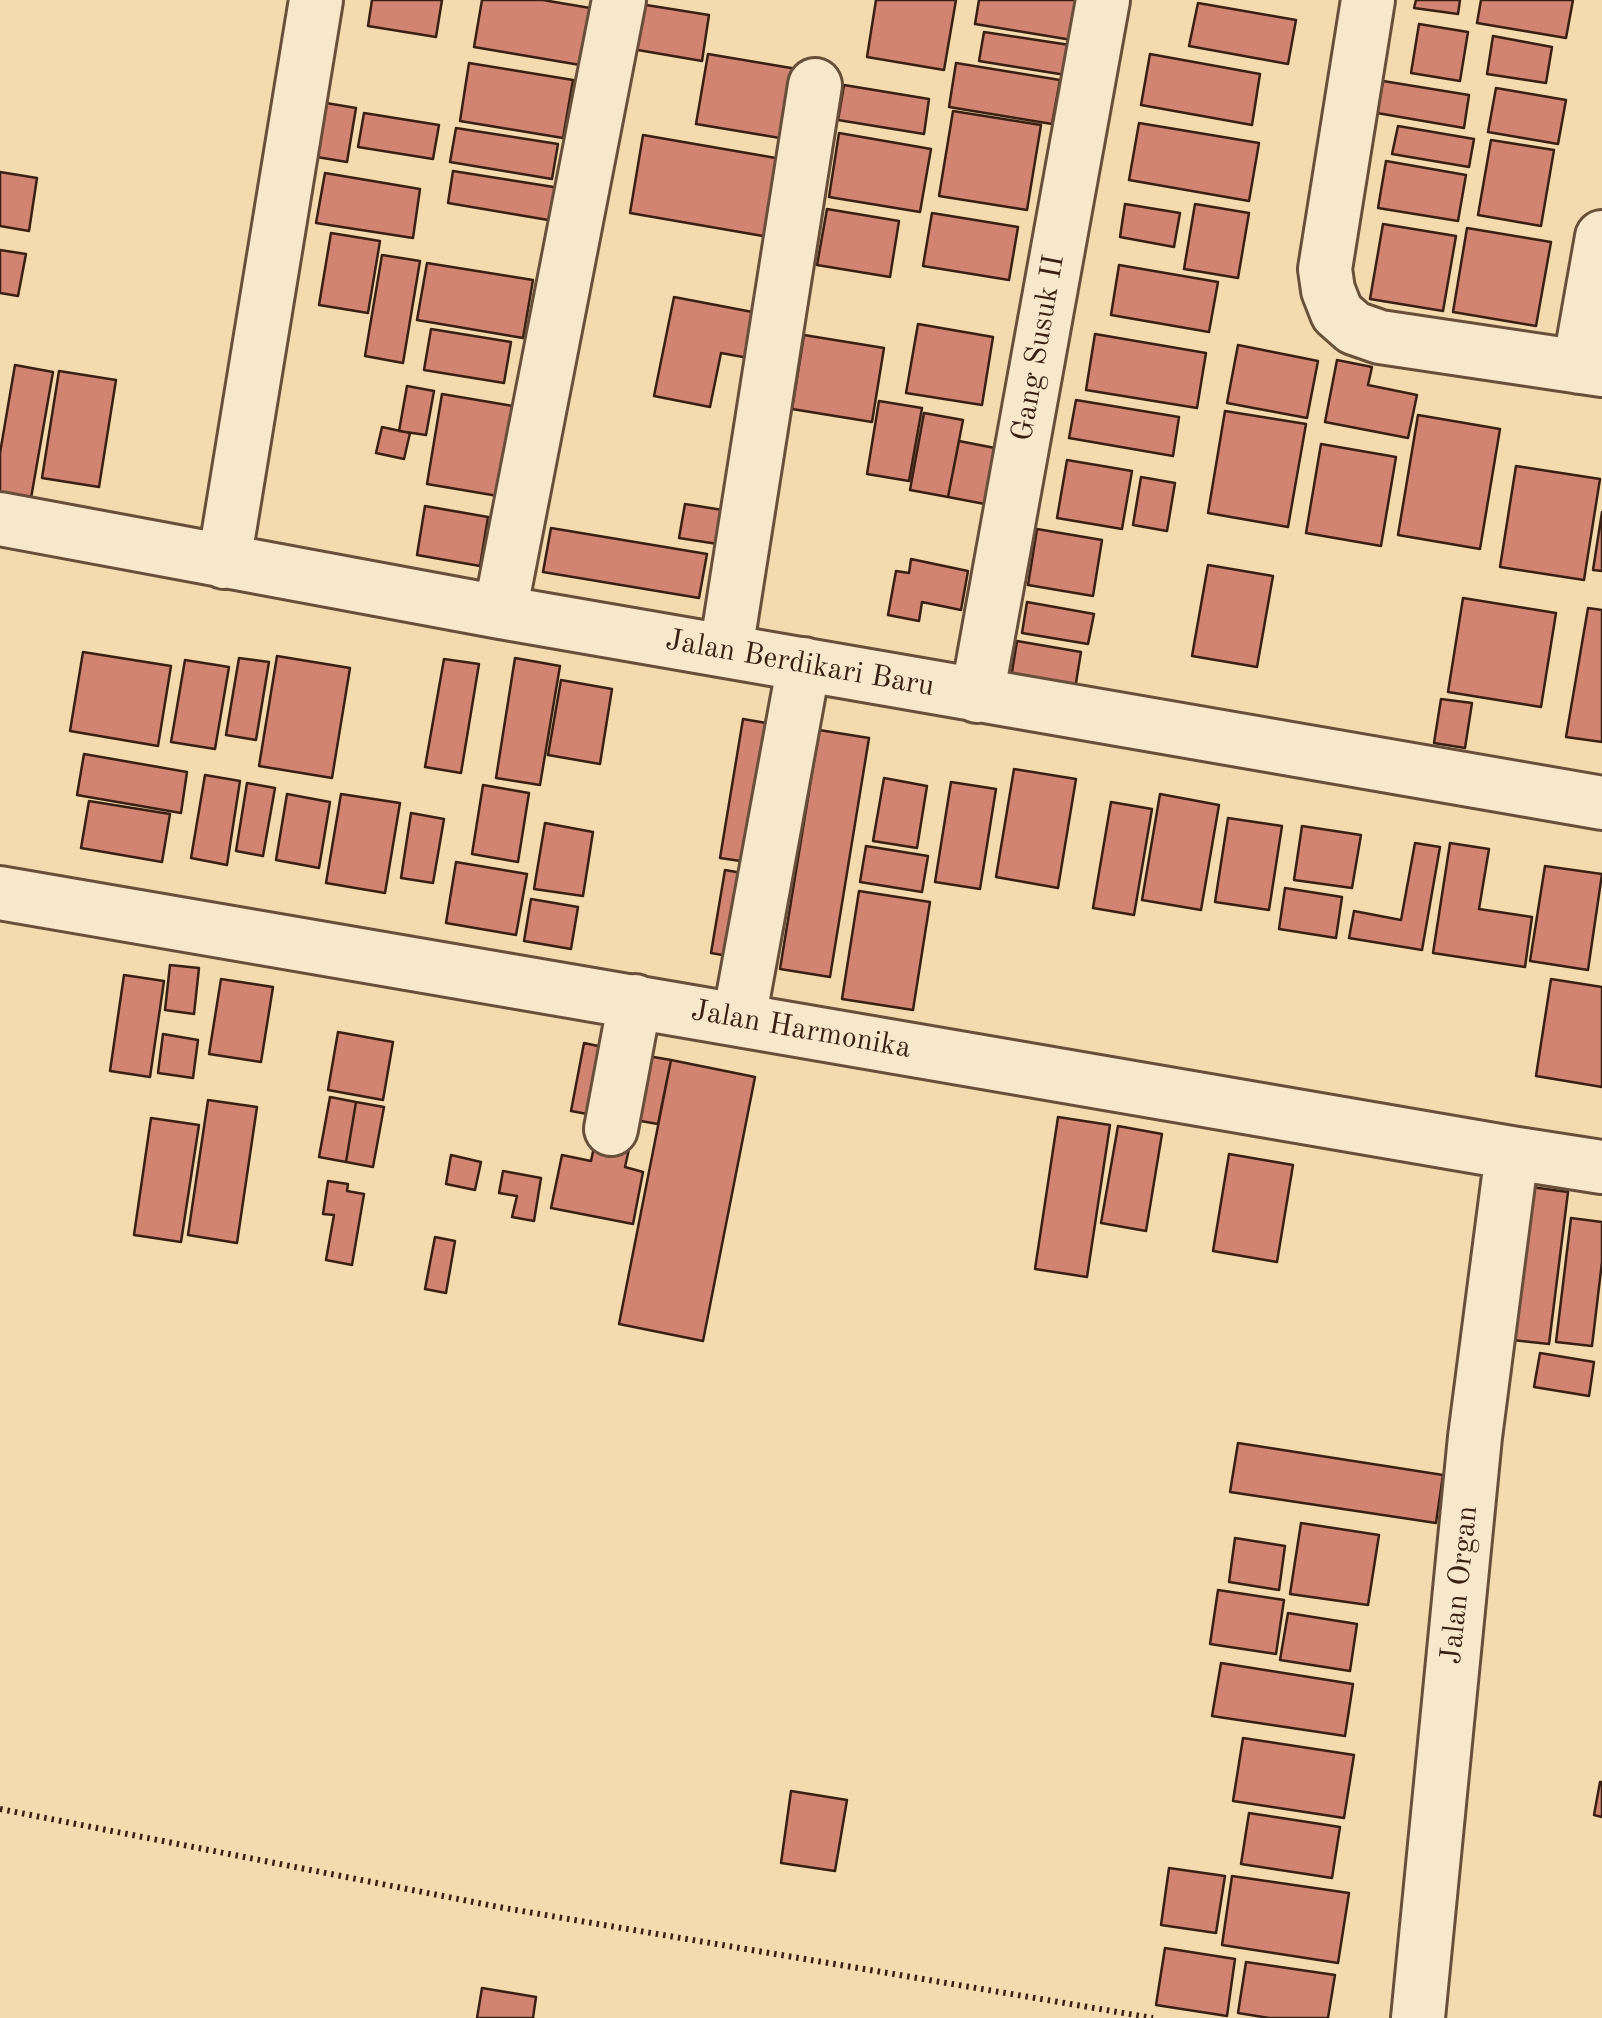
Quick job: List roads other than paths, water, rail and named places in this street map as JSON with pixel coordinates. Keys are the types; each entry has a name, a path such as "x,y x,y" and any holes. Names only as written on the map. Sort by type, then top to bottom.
{"street":[{"path":"224,562 316,0"},
{"path":"500,612 618,0"},
{"name":"Gang Susuk II","path":"977,696 1103,0"},
{"path":"1368,0 1325,268 1336,313 1354,328 1380,337 1591,368 1602,237"},
{"path":"726,650 815,85"},
{"name":"Jalan Berdikari Baru","path":"0,519 500,612 1602,803"},
{"path":"738,1019 804,664"},
{"name":"Jalan Harmonika","path":"0,893 1602,1166"},
{"path":"611,1129 636,1001"},
{"name":"Jalan Organ","path":"1418,2018 1475,1438 1512,1153"}]}
